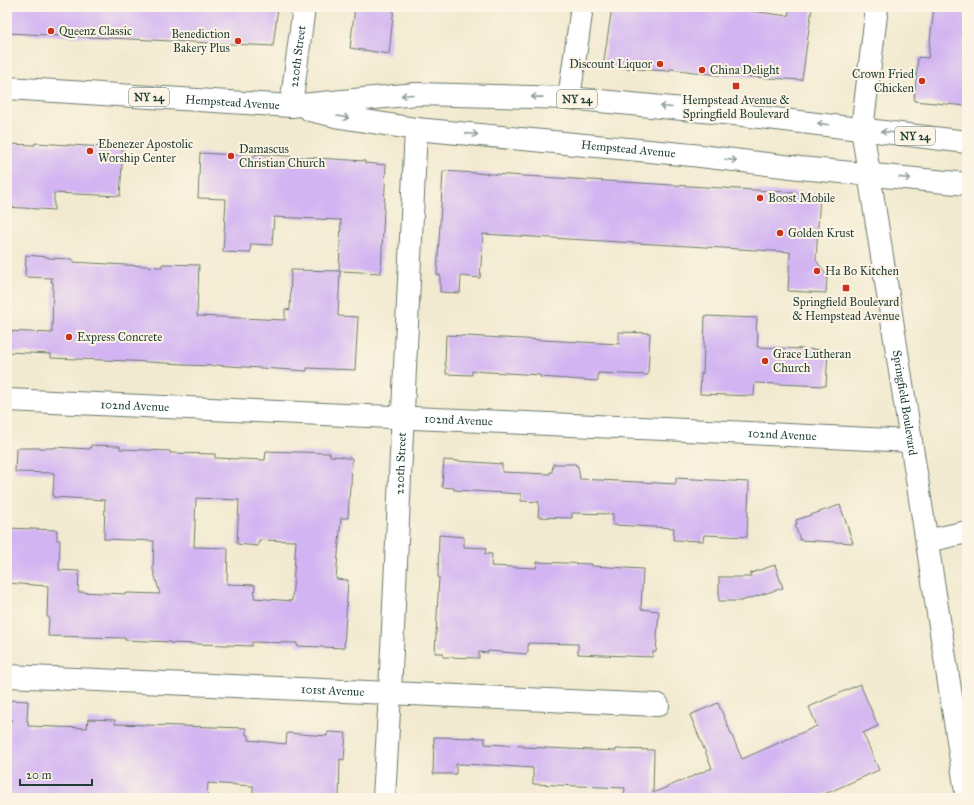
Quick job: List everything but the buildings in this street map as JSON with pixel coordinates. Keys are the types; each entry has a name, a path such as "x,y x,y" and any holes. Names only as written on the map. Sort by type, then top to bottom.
{"street":[{"name":"220th Street","path":"291,106 304,7"},
{"path":"569,98 582,7"},
{"name":"Springfield Boulevard","path":"876,7 862,129 967,798"},
{"name":"Hempstead Avenue","path":"7,88 291,106 340,117 416,129 967,184"},
{"name":"Hempstead Avenue","path":"291,106 416,94 569,98 734,114 967,142"},
{"name":"220th Street","path":"384,798 416,129"},
{"name":"102nd Avenue","path":"7,400 686,430 911,442"},
{"path":"926,541 967,532"},
{"name":"101st Avenue","path":"7,676 658,705"}],"place":[{"name":"Queenz Classic","path":"51,31"},
{"name":"Benediction Bakery Plus","path":"238,41"},
{"name":"Discount Liquor","path":"660,64"},
{"name":"China Delight","path":"702,70"},
{"name":"Crown Fried Chicken","path":"922,81"},
{"name":"Hempstead Avenue & Springfield Boulevard","path":"736,86"},
{"name":"Ebenezer Apostolic Worship Center","path":"90,151"},
{"name":"Damascus Christian Church","path":"231,156"},
{"name":"Boost Mobile","path":"760,198"},
{"name":"Golden Krust","path":"780,233"},
{"name":"Ha Bo Kitchen","path":"817,271"},
{"name":"Springfield Boulevard & Hempstead Avenue","path":"846,288"},
{"name":"Express Concrete","path":"69,337"},
{"name":"Grace Lutheran Church","path":"765,361"}]}
